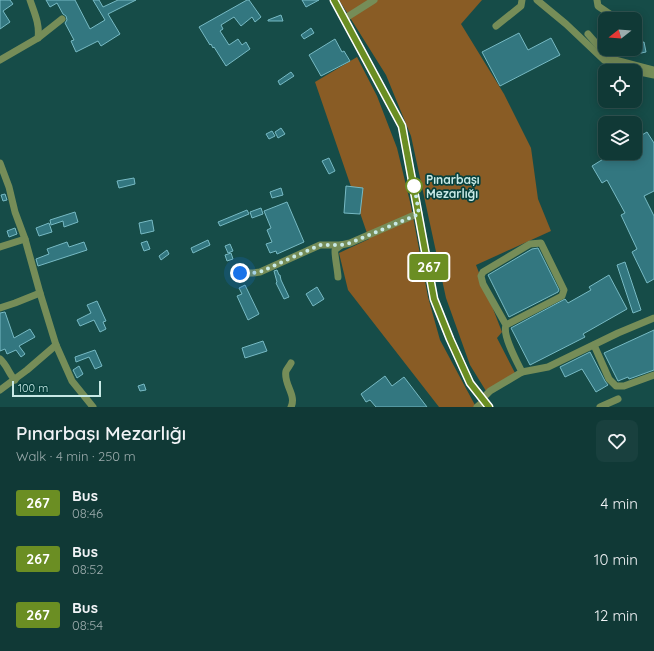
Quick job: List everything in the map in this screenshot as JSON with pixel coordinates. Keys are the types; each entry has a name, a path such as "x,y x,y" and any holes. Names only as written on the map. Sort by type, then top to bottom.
{"main road":[{"path":"334,0 402,126 434,299 470,383 485,402"}],"street":[{"path":"30,0 39,31 38,38"},
{"path":"344,19 374,0"},
{"path":"496,26 521,6 522,0"},
{"path":"537,0 566,24 604,60 612,64"},
{"path":"597,0 598,6 607,12"},
{"path":"0,60 38,38 62,19"},
{"path":"588,34 602,50 615,60 654,70"},
{"path":"642,72 654,75"},
{"path":"0,163 9,187 15,212 25,239 56,345 72,381 93,407"},
{"path":"338,277 338,266 334,255 335,250 341,245 419,214"},
{"path":"0,247 25,239"},
{"path":"506,325 562,296 564,290 541,243 530,244 482,272 481,276 483,284 506,325 504,329 522,372"},
{"path":"240,273 260,272 320,245 341,245"},
{"path":"0,308 40,293"},
{"path":"477,407 485,402 490,391 522,372 548,367 654,318"},
{"path":"0,390 15,380 56,345"},
{"path":"594,345 609,379 616,386 624,386 654,375"},
{"path":"0,360 15,380"},
{"path":"291,362 286,371 286,379 293,401 291,407"},
{"path":"600,407 618,399"}],"shaded area":[{"name":"Pınarbaşı Mezarlığı","path":"339,0 482,0 461,24 504,94 531,148 538,199 551,231 476,265 502,332 497,338 515,373 486,391 470,365 446,298 411,136 386,75"},
{"path":"357,57 377,96 397,148 411,206 428,297 440,340 476,407 439,407 348,290 339,253 369,239 315,82"}],"building":[{"path":"0,0 10,0 13,4 3,11 10,22 0,29"},
{"path":"46,0 75,0 90,29 105,20 93,0 99,0 103,7 118,0 136,0 108,14 120,34 101,46 98,41 76,52 71,41 74,40 65,23 67,20 66,16 63,14 57,3 50,7"},
{"path":"249,0 261,17 255,22 252,17 241,26 234,17 221,25 223,29 220,31 229,45 238,39 242,45 246,42 250,49 226,66 214,47 213,48 211,44 210,45 199,27"},
{"path":"302,0 319,0 306,7"},
{"path":"281,15 283,21 268,21 268,20"},
{"path":"311,28 314,33 304,39 301,35"},
{"path":"519,33 528,50 551,38 560,55 500,86 482,52"},
{"path":"335,39 342,52 344,51 350,61 321,76 309,55"},
{"path":"642,42 644,42 646,52 642,53"},
{"path":"291,72 294,76 280,85 278,81"},
{"path":"281,128 285,134 278,138 275,132"},
{"path":"272,131 275,136 269,139 266,134"},
{"path":"647,132 654,143 654,191 644,196 654,216 654,279 647,283 632,252 637,249 621,215 625,213 607,180 602,183 592,166 602,160 642,160 642,135"},
{"path":"329,158 335,171 329,174 322,161"},
{"path":"134,178 135,184 119,188 117,181"},
{"path":"346,186 363,188 360,214 344,213"},
{"path":"281,188 283,195 272,198 270,192"},
{"path":"5,194 7,200 3,201 1,195"},
{"path":"287,202 304,242 277,254 276,251 270,253 266,244 272,242 267,230 271,228 264,211"},
{"path":"261,208 263,214 252,218 250,212"},
{"path":"247,210 249,214 220,226 218,222"},
{"path":"75,212 78,222 64,227 63,221 51,225 50,220"},
{"path":"152,220 154,231 141,234 139,223"},
{"path":"49,223 52,232 39,236 36,228"},
{"path":"15,228 17,234 9,237 7,231"},
{"path":"208,240 210,245 193,253 191,248"},
{"path":"147,241 150,249 144,251 141,243"},
{"path":"67,242 69,247 84,242 87,250 38,266 36,259 49,254 47,249"},
{"path":"230,244 233,251 228,253 225,246"},
{"path":"538,248 559,290 558,292 509,317 488,275 532,249"},
{"path":"167,250 169,254 161,260 159,256"},
{"path":"231,253 233,259 227,261 225,255"},
{"path":"625,262 641,310 633,313 617,265"},
{"path":"277,270 289,297 284,299 276,283 274,271"},
{"path":"609,275 627,309 583,334 585,337 530,365 511,328 565,299 568,303 591,290 589,287"},
{"path":"245,285 259,314 248,320 237,296 242,294 239,288"},
{"path":"317,287 324,299 313,306 306,294"},
{"path":"97,301 106,321 103,322 106,329 100,332 94,320 80,326 77,320 91,313 87,305"},
{"path":"5,312 14,338 30,329 35,337 19,346 25,354 21,357 16,350 7,354 5,349 0,351 0,313"},
{"path":"654,330 654,370 629,379 628,377 618,381 604,353"},
{"path":"263,341 267,351 245,358 242,348"},
{"path":"95,350 102,366 95,369 89,357 76,362 75,357"},
{"path":"590,352 608,385 596,392 582,369 565,377 560,367"},
{"path":"79,366 83,374 77,378 73,370"},
{"path":"385,376 392,386 404,377 427,407 376,407 370,400 366,402 361,394"},
{"path":"144,384 146,390 140,391 138,386"}],"bus line":[{"name":"267","path":"334,0 402,126 414,184 434,299 470,383 489,407"}],"place":[{"name":"Pınarbaşı Mezarlığı","path":"414,186"}],"route":[{"path":"240,273 260,272 320,245 341,245 350,243 419,214 414,184 414,186"}]}
